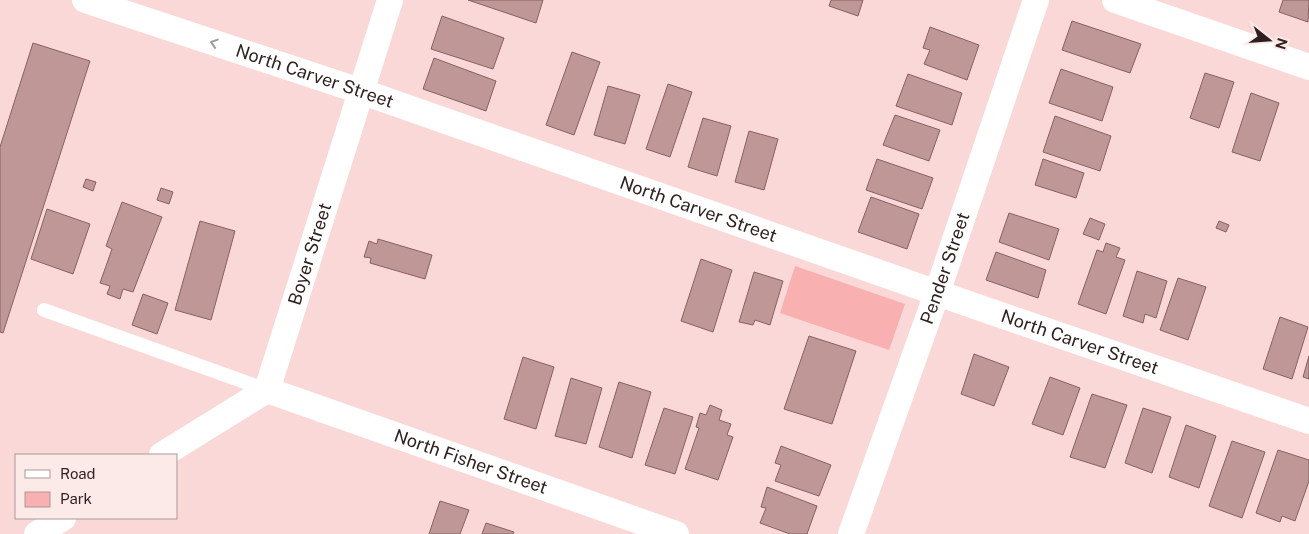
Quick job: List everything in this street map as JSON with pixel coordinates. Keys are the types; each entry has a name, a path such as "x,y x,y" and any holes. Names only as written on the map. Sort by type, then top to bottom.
{"street":[{"name":"North Carver Street","path":"87,0 360,91 1309,421"},
{"name":"Boyer Street","path":"267,390 390,0"},
{"name":"Pender Street","path":"851,534 937,293 1036,0"},
{"path":"1115,0 1309,67"},
{"path":"164,454 267,390"},
{"name":"North Fisher Street","path":"267,390 676,534"},
{"path":"37,534 61,519"}],"lane":[{"path":"44,310 267,390"}],"green space":[{"path":"795,266 905,304 889,350 780,313"}],"building":[{"path":"468,0 543,0 536,23"},
{"path":"831,0 863,0 858,16 829,6"},
{"path":"1283,0 1309,0 1308,22 1279,12"},
{"path":"442,16 504,38 493,69 431,49"},
{"path":"1072,21 1141,44 1130,73 1062,50"},
{"path":"930,27 979,45 967,80 924,64 930,50 923,48"},
{"path":"33,43 90,61 3,333 0,332 0,147"},
{"path":"572,52 600,62 574,135 546,125"},
{"path":"434,58 496,81 486,111 423,89"},
{"path":"1061,69 1113,87 1102,121 1049,103"},
{"path":"1205,73 1234,82 1219,128 1190,118"},
{"path":"908,74 962,93 952,125 896,106"},
{"path":"668,84 692,92 670,157 646,149"},
{"path":"608,86 640,95 625,144 594,135"},
{"path":"1251,93 1279,103 1260,161 1232,152"},
{"path":"895,115 940,130 929,161 883,145"},
{"path":"1055,116 1111,136 1100,171 1043,152"},
{"path":"703,118 731,126 717,176 688,167"},
{"path":"749,131 778,139 764,190 735,182"},
{"path":"877,159 933,178 922,209 866,190"},
{"path":"1043,159 1084,173 1076,198 1035,185"},
{"path":"86,179 96,182 93,191 83,187"},
{"path":"161,188 173,192 169,204 157,200"},
{"path":"871,197 919,214 907,249 858,232"},
{"path":"122,202 162,217 133,292 123,289 120,299 107,294 110,286 100,283 112,249 106,246"},
{"path":"47,209 90,224 73,274 31,259"},
{"path":"1009,213 1059,229 1049,260 999,242"},
{"path":"1090,218 1105,224 1099,240 1083,234"},
{"path":"200,221 235,231 211,320 175,310"},
{"path":"1219,221 1229,225 1226,232 1216,228"},
{"path":"378,239 432,255 425,279 370,263 371,258 364,257 369,241 377,244"},
{"path":"1106,243 1120,248 1116,257 1125,260 1106,314 1078,304 1097,250 1103,252"},
{"path":"996,252 1046,270 1038,298 986,280"},
{"path":"701,259 732,270 713,332 681,321"},
{"path":"1137,271 1167,281 1156,318 1145,314 1143,323 1123,316"},
{"path":"754,272 783,281 770,325 755,320 753,325 739,322"},
{"path":"1178,278 1206,287 1188,340 1160,330"},
{"path":"143,294 168,303 157,334 132,325"},
{"path":"1280,317 1308,327 1292,379 1263,369"},
{"path":"809,336 856,351 832,424 784,409"},
{"path":"974,354 1009,367 994,406 961,394"},
{"path":"1309,356 1309,379 1303,377"},
{"path":"523,357 554,367 536,429 504,419"},
{"path":"1050,377 1080,388 1063,435 1032,424"},
{"path":"571,378 602,388 586,444 555,436"},
{"path":"619,382 651,392 632,458 599,447"},
{"path":"1092,394 1127,405 1105,468 1070,457"},
{"path":"710,405 722,410 719,420 731,424 727,435 733,437 718,480 685,469 699,428 696,427 700,413 706,415"},
{"path":"664,408 693,417 675,474 645,465"},
{"path":"1143,408 1171,417 1152,473 1125,463"},
{"path":"1186,425 1216,436 1199,488 1169,477"},
{"path":"1232,441 1265,452 1242,518 1209,506"},
{"path":"781,446 831,465 819,496 775,481 781,465 775,463"},
{"path":"1278,450 1309,460 1309,481 1295,521 1282,516 1280,522 1256,513"},
{"path":"767,487 817,506 807,534 790,534 760,523 766,508 761,507"},
{"path":"440,501 469,510 460,534 429,534"},
{"path":"486,523 514,532 513,534 482,534"}]}
